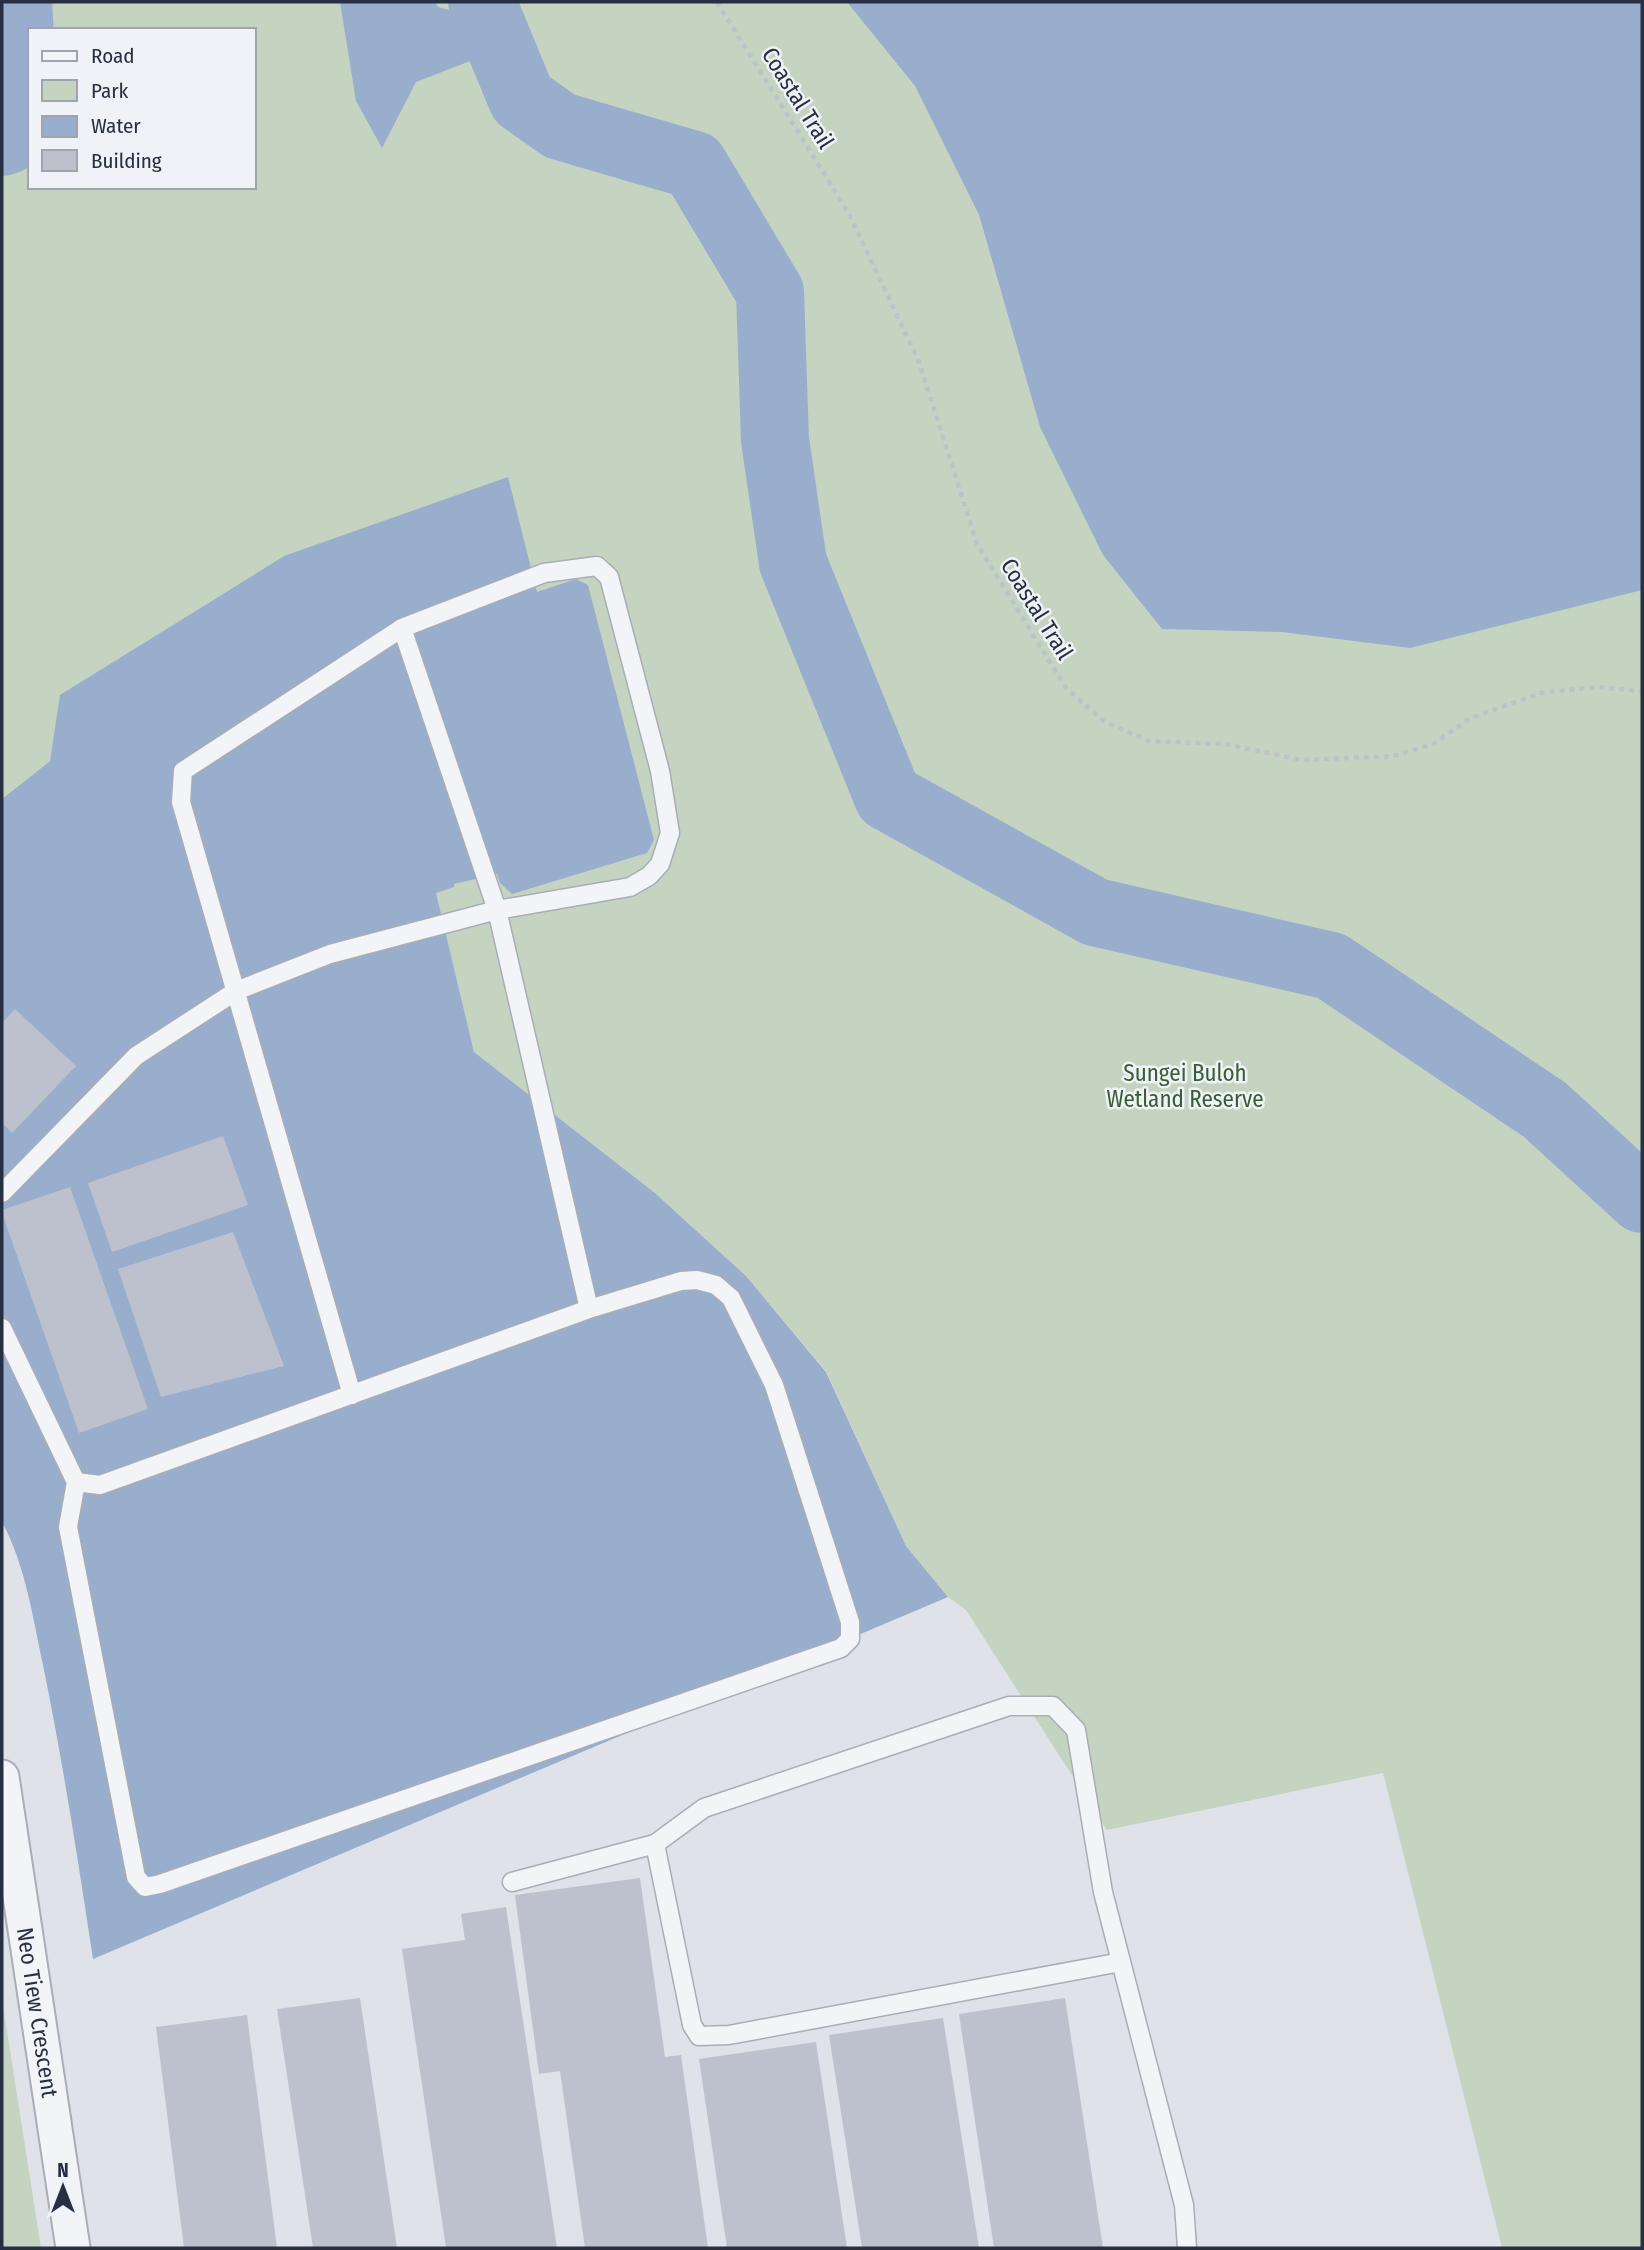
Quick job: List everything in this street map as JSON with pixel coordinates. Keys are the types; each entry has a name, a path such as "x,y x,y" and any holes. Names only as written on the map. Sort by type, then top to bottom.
{"street":[{"name":"Neo Tiew Crescent","path":"2,1777 73,2248"}],"lane":[{"path":"2,1193 136,1056 236,991 330,954 497,910 630,887 649,876 660,864 670,833 660,771 609,577 597,566 544,573 402,628 183,771 181,802 236,991 352,1395"},
{"path":"402,628 497,910 589,1309"},
{"path":"2,1328 76,1482 68,1527 136,1877 145,1886 160,1884 841,1648 850,1639 850,1622 774,1385 731,1298 716,1284 697,1279 681,1281 589,1309 100,1485 76,1482"},
{"path":"512,1882 655,1844 704,1808 1009,1706 1053,1706 1076,1730 1103,1892 1184,2205 1187,2248"},
{"path":"655,1844 692,2025 699,2036 729,2035 1121,1962"}],"path":[{"name":"Coastal Trail","path":"717,2 848,212 919,362 977,544 1066,688 1105,722 1149,741 1225,744 1302,760 1393,756 1433,744 1471,718 1541,693 1597,687 1642,691"}],"green space":[{"name":"Sungei Buloh Wetland Reserve","path":"2,2 1072,2 1003,109 877,38 915,86 979,215 1040,427 1642,487 1642,2248 1502,2248 1383,1773 1107,1830 966,1610 948,1597 906,1546 826,1371 746,1276 655,1193 474,1052 434,888 602,851 284,556 61,695 50,761 2,799"},
{"path":"2,1999 41,2248 2,2248"}],"water":[{"path":"340,2 435,2 438,7 485,20 478,58 416,82 382,148 356,101"},
{"path":"847,2 1642,2 1642,590 1410,648 1282,632 1162,629 1103,555 1040,427 979,215 915,86"},
{"path":"508,477 537,592 576,579 588,585 654,840 647,853 512,894 500,883 497,874 454,884 454,887 436,893 474,1052 655,1193 746,1276 826,1372 906,1546 948,1597 93,1959 64,1775 36,1629 17,1555 2,1522 2,799 50,761 60,695 284,556"}],"building":[{"path":"15,1009 76,1066 12,1133 2,1123 2,1023"},
{"path":"223,1136 248,1205 112,1252 88,1183"},
{"path":"70,1187 148,1409 79,1433 2,1213 2,1210"},
{"path":"233,1232 284,1366 161,1397 118,1269"},
{"path":"640,1878 665,2057 681,2055 708,2248 585,2248 560,2071 539,2074 515,1895"},
{"path":"506,1907 557,2248 446,2248 402,1949 465,1940 461,1914"},
{"path":"360,1998 397,2248 313,2248 277,2009"},
{"path":"1065,1998 1103,2248 994,2248 959,2014"},
{"path":"247,2015 277,2248 184,2248 156,2027"},
{"path":"943,2018 979,2248 862,2248 829,2035"},
{"path":"816,2042 847,2248 727,2248 699,2059"}],"waterway":[{"path":"2,142 8,140 22,68 18,2"},
{"path":"482,2 522,99 560,126 694,165 770,292 775,440 793,563 888,797 1095,912 1331,966 1545,1110 1642,1199"}]}
